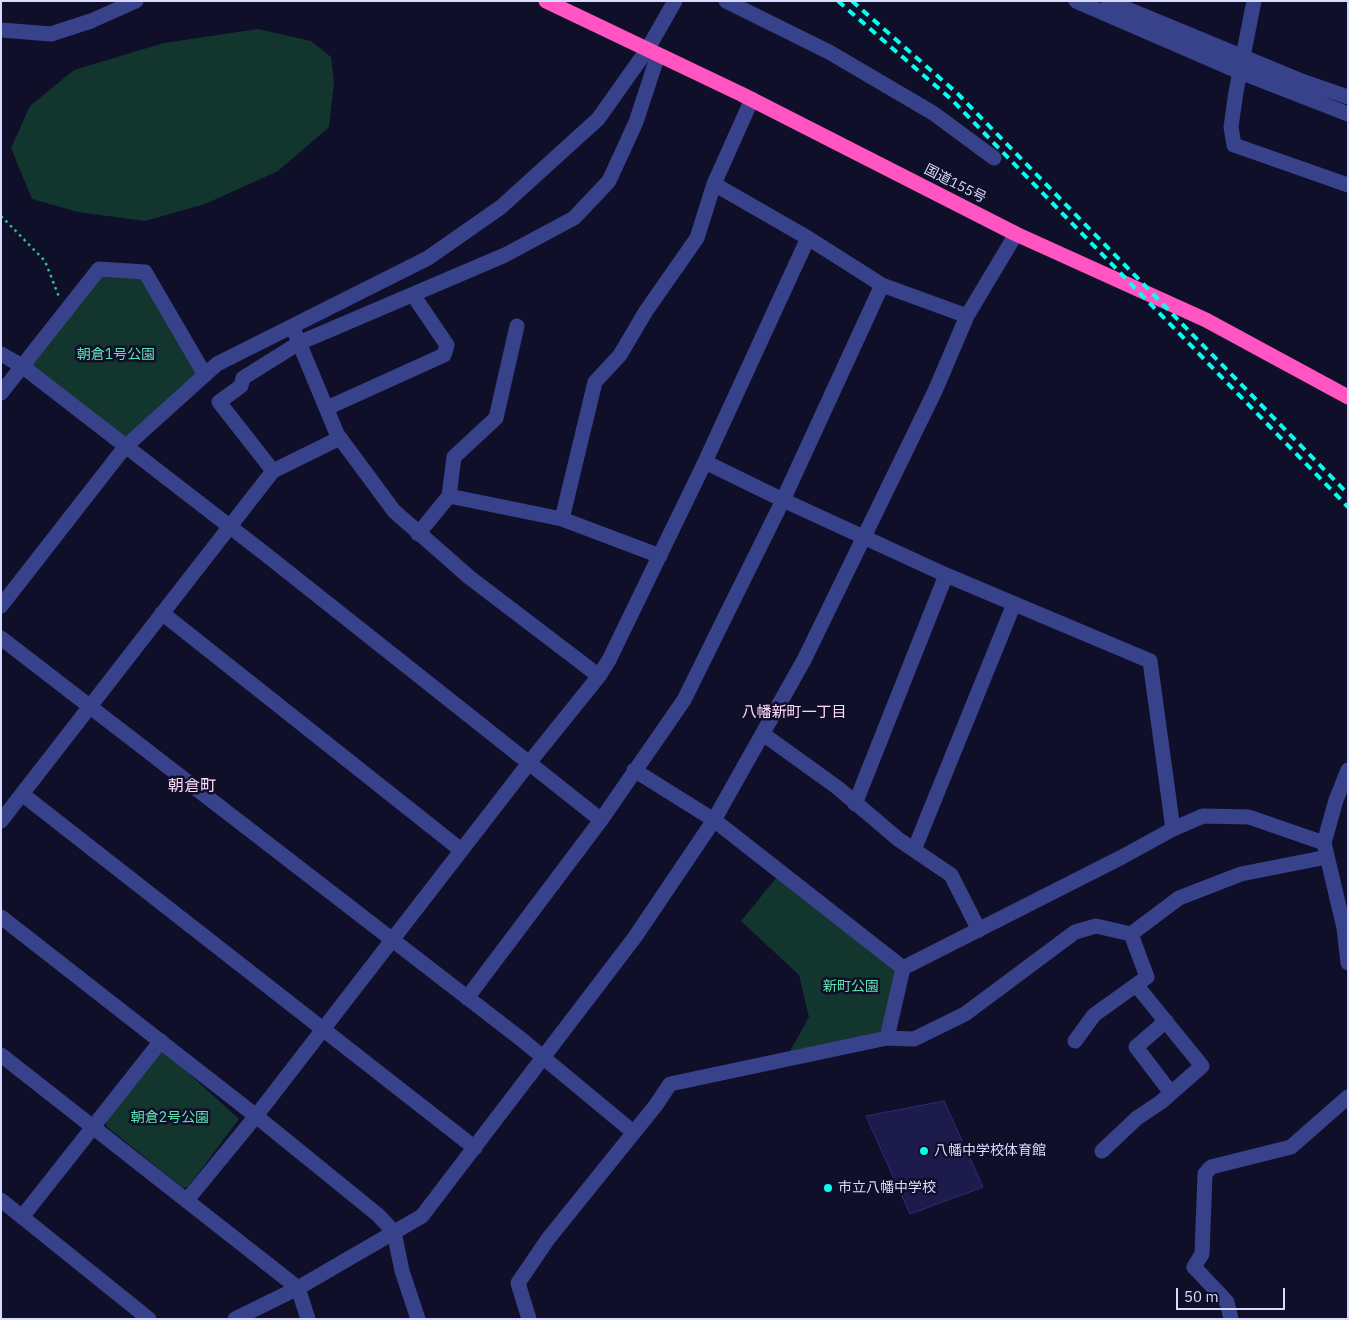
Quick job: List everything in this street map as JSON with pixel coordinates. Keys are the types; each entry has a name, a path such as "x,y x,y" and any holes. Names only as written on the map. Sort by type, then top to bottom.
{"highway":[{"name":"国道155号","path":"546,1 752,99 1016,234 1206,320 1348,396"}],"street":[{"path":"1,30 51,34 91,21 136,1"},
{"path":"273,471 219,402 240,386 243,378 299,343 505,255 574,218 609,181 636,122 652,52 675,1"},
{"path":"726,1 829,52 933,112 994,158"},
{"path":"1076,1 1240,72 1348,114"},
{"path":"1108,1 1243,57 1348,97"},
{"path":"1254,1 1231,128 1231,138 1234,145 1348,185"},
{"path":"1,606 125,447 217,364 293,328 428,258 501,207 598,120 652,52"},
{"path":"562,519 595,382 620,355 646,311 697,238 714,184 752,99"},
{"path":"714,184 808,238 882,284 967,316"},
{"path":"235,1319 298,1288 422,1216 475,1148 542,1056 635,937 714,820 804,660 935,391 967,316 1016,234"},
{"path":"186,1200 256,1116 321,1029 529,763 600,676 705,462 808,238"},
{"path":"1,393 99,269 145,272 205,375"},
{"path":"467,998 602,820 634,770 684,700 783,500 882,284"},
{"path":"327,408 444,355 447,345 413,295"},
{"path":"418,534 449,496 454,457 496,418 517,326"},
{"path":"293,328 340,438 394,511 418,534 442,551 469,577 600,676"},
{"path":"1,354 22,366 278,564 602,820"},
{"path":"1,821 273,471 340,438"},
{"path":"705,462 946,575 1150,661 1173,829"},
{"path":"449,496 562,519 660,556"},
{"path":"855,804 946,575"},
{"path":"914,850 1014,604"},
{"path":"162,613 462,850"},
{"path":"1,638 542,1056 633,1132"},
{"path":"763,734 838,788 855,804 914,850 951,875 979,930"},
{"path":"634,770 714,820 903,968"},
{"path":"1348,770 1336,800 1326,850 1346,928 1348,963"},
{"path":"22,794 475,1148"},
{"path":"903,968 1173,829 1203,816 1249,817 1326,850"},
{"path":"528,1319 518,1283 548,1239 656,1105 670,1084 887,1038 914,1039 965,1014 1075,932 1096,926 1131,934 1179,898 1240,874 1326,850"},
{"path":"1,917 256,1116 378,1215 394,1232 402,1271 418,1319"},
{"path":"1075,1041 1094,1015 1147,977 1131,934"},
{"path":"887,1038 903,968"},
{"path":"1102,1151 1137,1118 1171,1093 1202,1066 1137,986"},
{"path":"1166,1021 1136,1047 1171,1093"},
{"path":"22,1217 161,1042"},
{"path":"1,1055 298,1288 308,1319"},
{"path":"1231,1319 1227,1302 1194,1267 1202,1254 1205,1174 1211,1167 1291,1147 1348,1096"},
{"path":"1,1200 149,1319"}],"path":[{"path":"1,216 45,261 65,312"}],"green space":[{"path":"258,29 311,41 331,57 334,82 329,127 278,171 205,204 145,221 78,212 32,199 11,148 30,106 74,70 164,43"},
{"name":"朝倉1号公園","path":"99,269 145,272 205,375 125,447 22,366"},
{"name":"新町公園","path":"781,872 903,968 887,1038 785,1060 809,1017 799,975 741,921"},
{"name":"朝倉2号公園","path":"163,1050 239,1119 188,1187 183,1188 106,1126 107,1121"}],"building":[{"name":"八幡中学校体育館","path":"944,1101 983,1187 910,1214 866,1116"}],"railway":[{"path":"838,1 952,100 1348,507"},
{"path":"852,1 958,94 1348,494"}],"place":[{"name":"八幡中学校体育館","path":"924,1151"},
{"name":"市立八幡中学校","path":"828,1188"}],"district":[{"name":"八幡新町一丁目","path":"794,713"},
{"name":"朝倉町","path":"192,786"}]}
